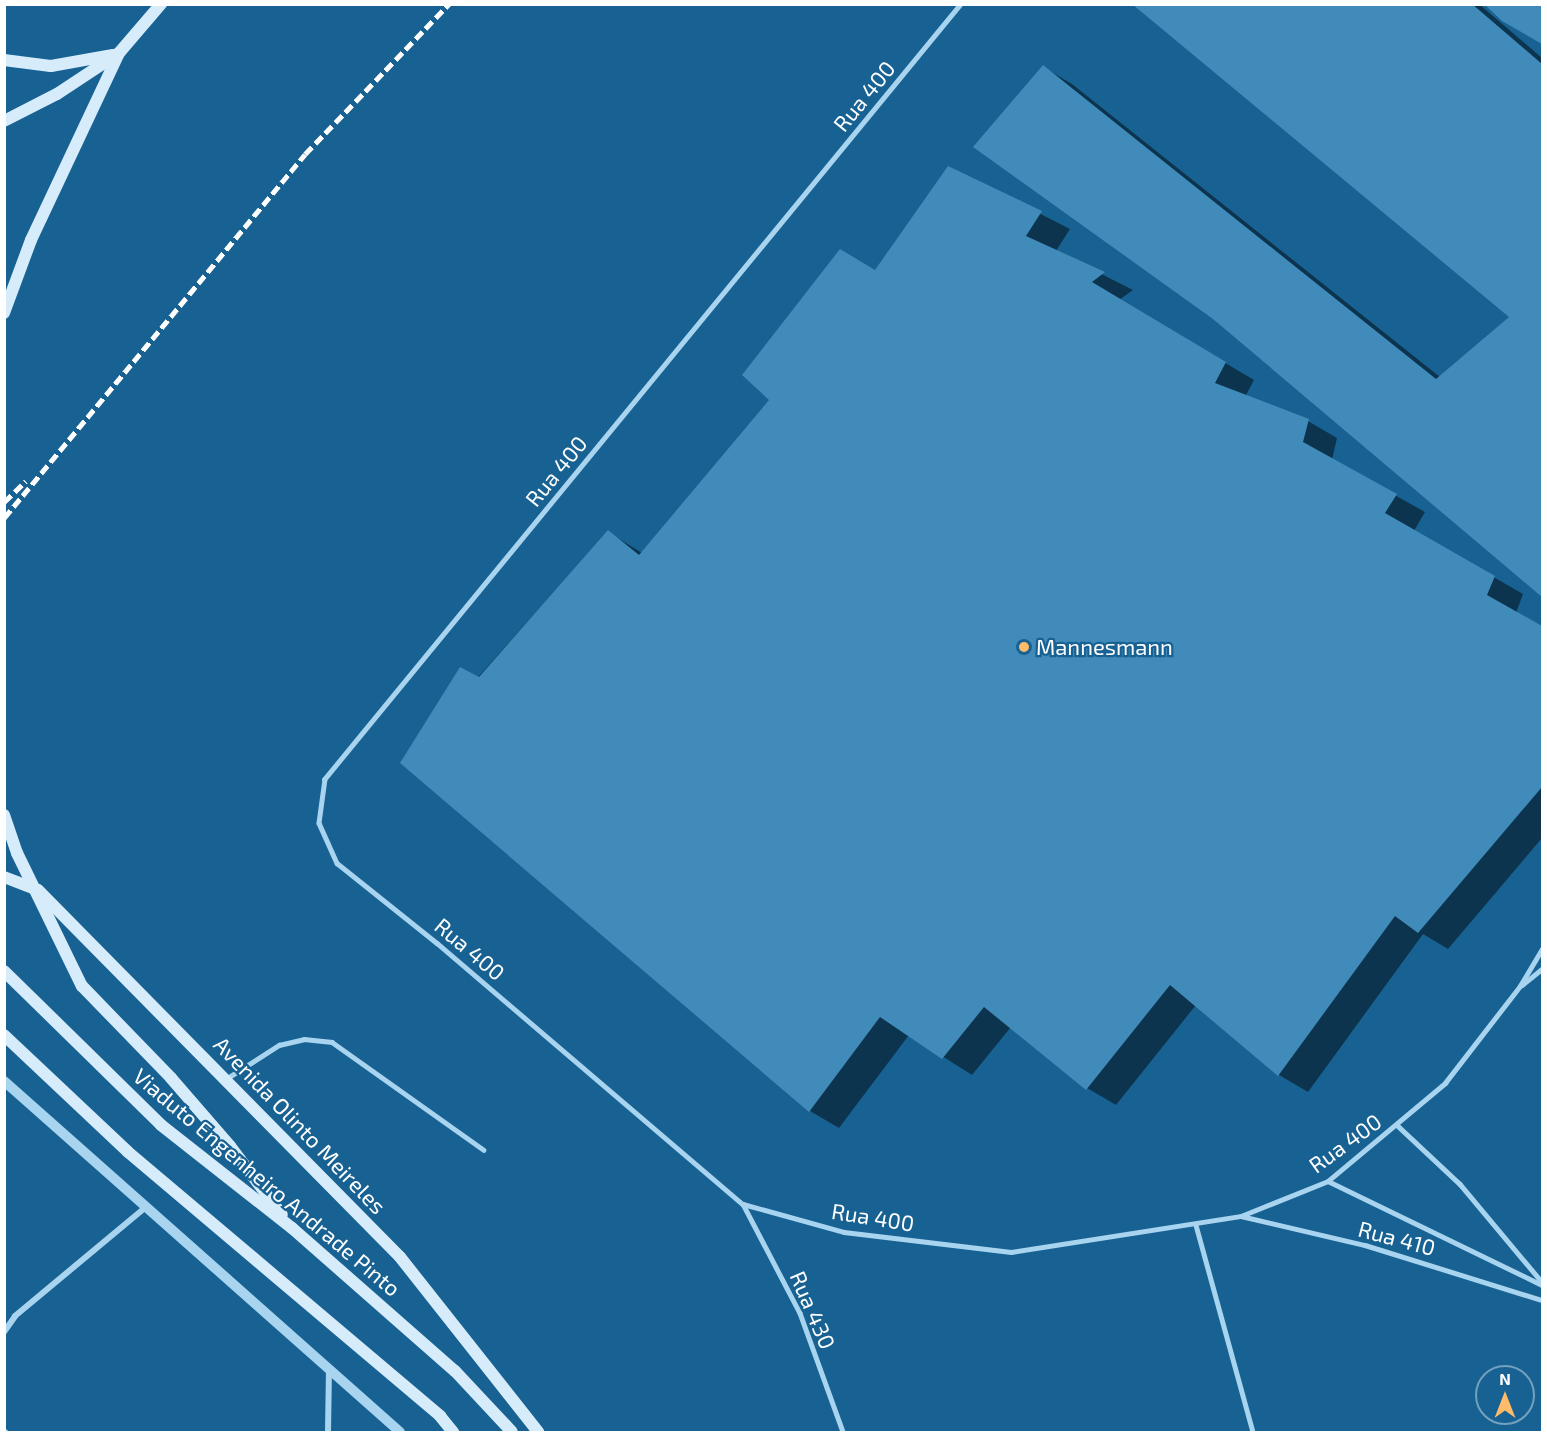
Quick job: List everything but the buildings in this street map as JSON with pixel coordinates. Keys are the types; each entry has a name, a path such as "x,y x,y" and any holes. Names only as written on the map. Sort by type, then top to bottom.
{"main road":[{"path":"4,121 57,94 119,53 161,4"},
{"path":"4,60 51,66 119,53"},
{"path":"4,313 31,240 89,122 119,53"},
{"path":"4,815 17,853 82,986 178,1086 230,1146 292,1228"},
{"name":"Avenida Olinto Meireles","path":"4,877 38,890 226,1078 400,1257 537,1432"},
{"name":"Viaduto Engenheiro Andrade Pinto","path":"4,971 161,1125 292,1228 455,1371 512,1432"},
{"path":"4,1035 128,1152 440,1416 453,1432"}],"street":[{"path":"4,1081 400,1432"},
{"path":"4,1332 15,1316 146,1207"},
{"path":"328,1432 329,1371"}],"lane":[{"name":"Rua 400","path":"960,4 325,779 319,823 337,863 437,943 743,1204 844,1232 1011,1252 1196,1225 1241,1216 1328,1181 1398,1126 1444,1083 1520,987"},
{"path":"1520,987 1542,949"},
{"path":"1520,987 1542,969"},
{"path":"226,1078 279,1045 304,1040 332,1042 484,1150"},
{"path":"1398,1126 1460,1184 1542,1284"},
{"path":"1328,1181 1542,1284"},
{"name":"Rua 430","path":"743,1204 800,1313 843,1432"},
{"name":"Rua 410","path":"1241,1216 1365,1245 1542,1300"},
{"path":"1196,1225 1253,1432"}],"railway":[{"path":"4,518 305,154 449,4"},
{"path":"4,502 26,481"}],"place":[{"name":"Mannesmann","path":"1024,647"}]}
